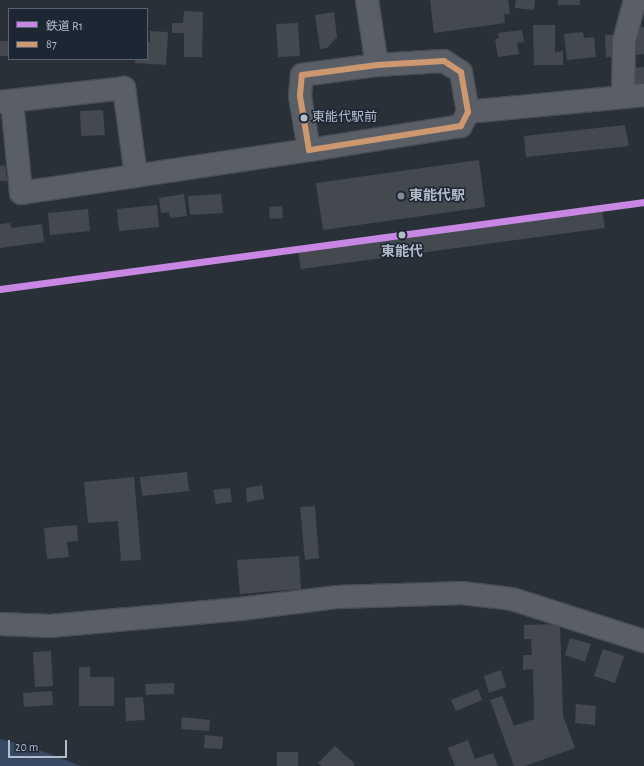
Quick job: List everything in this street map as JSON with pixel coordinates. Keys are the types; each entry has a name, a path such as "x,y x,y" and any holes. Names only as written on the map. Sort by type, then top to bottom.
{"street":[{"path":"367,0 377,65"},
{"path":"468,112 633,96 624,41 635,0"},
{"path":"136,176 124,88 6,102 21,193 136,176 309,150 461,126 468,112 461,72 444,61 377,65 302,75 300,96 309,150"},
{"path":"0,624 50,626 240,610 338,598 462,593 512,599 644,641"}],"water":[{"path":"0,739 34,748 81,766 0,766"}],"building":[{"path":"430,0 508,0 510,14 504,14 505,23 434,33"},
{"path":"516,0 535,0 534,10 515,8"},
{"path":"558,0 580,0 580,5 558,5"},
{"path":"184,11 203,12 202,57 184,57 184,33 172,33 172,23 183,23"},
{"path":"334,12 337,37 327,48 320,49 315,15"},
{"path":"298,23 300,56 278,57 276,24"},
{"path":"533,25 555,25 555,52 563,51 563,65 534,65"},
{"path":"644,27 644,54 636,55 634,28"},
{"path":"522,30 524,42 517,43 519,54 498,57 495,39 499,38 498,33"},
{"path":"150,31 168,32 166,65 135,63 135,60 148,60 148,42 150,42"},
{"path":"583,32 584,38 594,37 596,57 567,60 564,34"},
{"path":"621,34 622,56 606,57 605,35"},
{"path":"0,41 8,41 8,56 0,56"},
{"path":"644,67 644,89 629,89 628,68"},
{"path":"103,110 105,135 81,136 80,111"},
{"path":"625,125 629,146 526,157 524,136"},
{"name":"東能代駅","path":"479,160 485,207 323,230 316,183"},
{"path":"5,165 7,181 0,181 0,166"},
{"path":"184,194 187,216 170,218 169,212 161,213 159,198"},
{"path":"221,194 223,213 190,215 188,196"},
{"path":"157,205 159,227 119,231 117,209"},
{"path":"282,206 283,218 270,219 269,207"},
{"path":"88,209 90,231 50,235 48,213"},
{"path":"602,211 605,228 301,269 298,251"},
{"path":"10,223 11,228 42,224 44,242 0,248 0,224"},
{"path":"187,472 189,491 142,496 140,477"},
{"path":"134,477 141,560 121,561 118,521 88,523 84,482"},
{"path":"262,485 264,499 247,502 246,488"},
{"path":"230,488 232,502 216,504 213,490"},
{"path":"315,506 319,558 305,560 300,507"},
{"path":"77,525 78,541 67,542 69,557 47,559 44,528"},
{"path":"299,556 301,589 240,594 237,560"},
{"path":"560,624 563,716 575,748 525,766 514,766 490,700 502,696 514,726 534,719 533,669 523,670 523,655 532,655 531,639 524,639 524,625"},
{"path":"570,638 591,644 585,662 565,655"},
{"path":"603,649 624,656 615,683 594,676"},
{"path":"51,651 53,686 35,687 33,652"},
{"path":"79,667 90,667 90,677 114,677 114,706 79,706"},
{"path":"501,670 506,687 489,693 484,676"},
{"path":"174,683 174,694 146,695 145,684"},
{"path":"478,689 482,700 456,711 451,700"},
{"path":"52,691 53,705 24,707 23,693"},
{"path":"143,697 145,720 126,721 125,698"},
{"path":"576,704 596,706 595,725 575,723"},
{"path":"182,717 210,720 209,731 181,729"},
{"path":"205,735 223,737 222,749 204,748"},
{"path":"468,740 475,759 493,753 498,766 455,766 448,748"},
{"path":"335,746 355,764 353,766 322,766 318,763"},
{"path":"277,752 298,752 298,766 277,766"}],"rail line":[{"name":"R1","path":"0,289 644,202"}],"transit line":[{"name":"87","path":"444,61 461,72 468,112 461,126 309,150 300,96 302,75 377,65 444,61"}],"place":[{"name":"東能代駅前","path":"304,118"},
{"name":"東能代駅","path":"401,196"},
{"name":"東能代","path":"402,235"}]}
